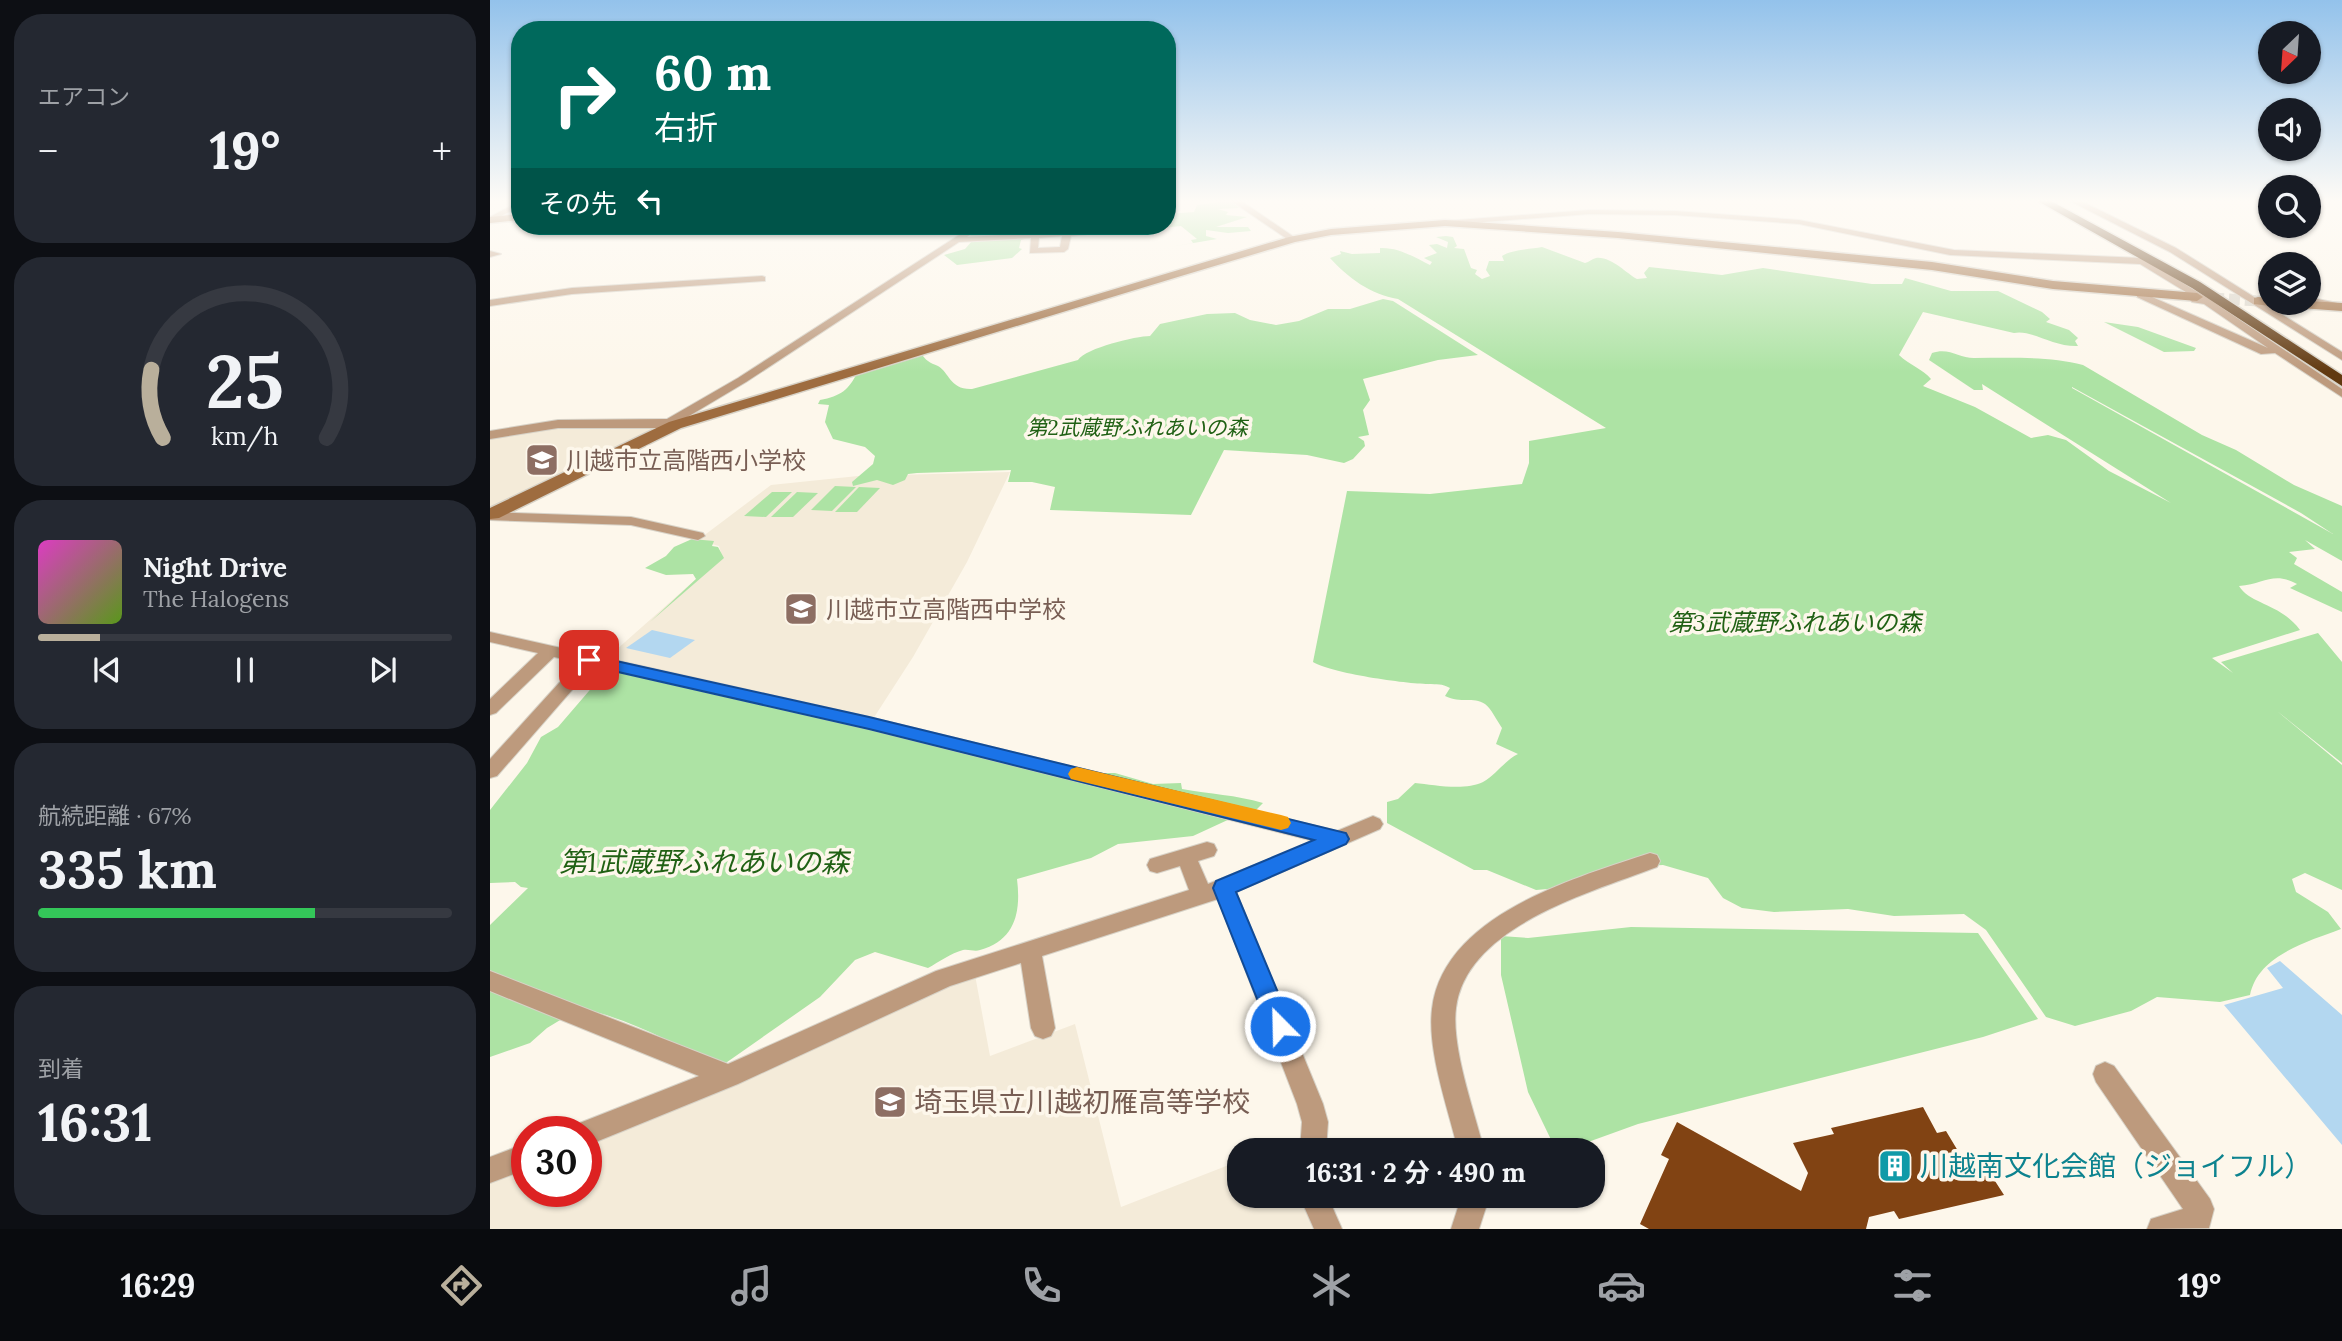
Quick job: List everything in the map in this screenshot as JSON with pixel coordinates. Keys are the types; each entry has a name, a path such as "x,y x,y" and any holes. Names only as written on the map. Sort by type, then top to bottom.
{"highway":[{"path":"2146,257 2196,285 2342,382"},
{"path":"2163,257 2342,368"}],"street":[{"path":"492,515 672,424 930,257"},
{"path":"490,435 558,424 672,424 1231,257"},
{"path":"1844,257 1931,266 2027,282 2199,297"},
{"path":"2072,257 2142,261 2342,394"},
{"path":"2186,257 2258,298"},
{"path":"490,303 572,291 762,279"},
{"path":"2113,290 2140,295 2199,297"},
{"path":"2140,295 2265,352 2278,349"},
{"path":"2321,303 2342,308"},
{"path":"2321,306 2342,308"},
{"path":"2321,306 2342,308"},
{"path":"2283,315 2342,357"},
{"path":"492,515 631,521 698,536"},
{"path":"490,637 869,723 1339,839"},
{"path":"490,709 550,651"},
{"path":"490,772 589,660"},
{"path":"602,1127 729,1076 944,978 1213,891 1373,824"},
{"path":"1157,865 1207,850"},
{"path":"1186,856 1213,891 1310,1104 1315,1122 1314,1138"},
{"path":"1468,1138 1449,1052 1445,1018 1451,980 1460,964 1478,942 1504,923 1650,861"},
{"path":"1030,950 1043,1028"},
{"path":"490,981 729,1076"},
{"path":"2105,1074 2200,1209 2199,1218 2161,1229"},
{"path":"490,1170 511,1162"},
{"path":"1319,1208 1328,1229"},
{"path":"1465,1229 1472,1208"}],"shaded area":[{"name":"川越市立高階西小学校","path":"662,426 490,509 490,437 554,427"},
{"name":"川越市立高階西中学校","path":"1010,472 967,562 913,657 873,719 607,658 722,556 719,546 698,540 771,485 858,476"},
{"name":"埼玉県立川越初雁高等学校","path":"975,975 990,1056 1075,1024 1121,1207 1227,1166 1227,1208 1308,1208 1318,1229 490,1229 490,1179 511,1170 511,1207 602,1207 602,1134"}],"green space":[{"path":"947,257 1013,257 1012,258 957,265"},
{"name":"第3武蔵野ふれあいの森","path":"1415,257 1430,265 1432,262 1424,258 1467,257 1471,268 1477,270 1475,274 1482,279 1490,276 1486,270 1489,261 1504,261 1503,257 1570,257 1585,263 1602,258 1637,279 1647,278 1644,273 1649,267 1722,275 1763,268 1872,284 1902,284 1905,278 1951,291 1998,291 2042,312 2050,319 2046,322 2069,330 2078,338 2075,341 2078,346 1923,312 1899,355 1931,379 1923,386 1975,407 2031,438 2048,435 2066,440 2109,471 2171,503 1982,384 1983,390 1974,390 1929,360 1932,353 1944,351 1969,358 2043,359 2083,365 2202,435 2236,450 2294,485 2342,506 2342,561 2305,540 2315,549 2289,552 2297,558 2294,564 2342,592 2342,612 2290,588 2297,584 2289,580 2275,578 2239,586 2251,597 2284,614 2300,630 2212,658 2233,673 2221,662 2318,633 2342,662 2342,763 2277,711 2342,765 2342,890 2305,873 2292,879 2296,892 2328,912 2341,929 2299,945 2273,960 2255,981 2250,995 2220,1002 2157,997 2131,1011 2075,1026 2046,1017 1986,930 1964,914 1894,916 1848,909 1774,912 1742,908 1723,898 1708,878 1663,865 1611,868 1559,888 1536,890 1487,870 1474,870 1387,823 1387,802 1398,799 1415,783 1449,787 1476,785 1488,779 1518,754 1496,744 1502,728 1487,706 1476,700 1456,700 1445,696 1450,688 1447,686 1369,677 1313,662 1347,491 1430,494 1522,484 1529,463 1529,441 1606,428 1398,299 1378,294 1360,284 1330,258","holes":["2072,387 2301,513 2333,534 2072,388"]},
{"name":"第2武蔵野ふれあいの森","path":"1383,299 1393,301 1478,355 1438,360 1363,379 1370,400 1363,410 1369,435 1358,437 1364,441 1365,446 1353,459 1344,463 1307,455 1224,450 1191,515 1050,510 1055,487 1032,482 1008,482 1011,470 917,473 908,474 905,480 893,485 877,480 853,486 852,482 873,464 875,456 865,447 833,439 825,422 829,405 818,404 820,400 844,391 858,371 921,353 924,358 942,369 954,384 972,389 1078,360 1091,351 1112,344 1150,336 1160,324 1207,314 1235,313 1250,320 1276,325 1299,321 1328,309 1350,309"},
{"path":"2104,322 2138,327 2196,348 2194,351 2164,352"},
{"path":"835,486 856,487 832,511 811,510"},
{"path":"859,487 880,488 857,512 835,512"},
{"path":"772,492 792,492 766,517 744,516"},
{"path":"797,492 818,493 793,517 771,517"},
{"path":"692,539 714,541 712,546 718,547 724,558 650,622 696,579 693,574 666,575 645,568 666,556 674,547"},
{"name":"第1武蔵野ふれあいの森","path":"617,669 1085,773 1115,773 1153,784 1181,783 1182,789 1263,803 1253,813 1232,818 1193,836 1118,844 1091,858 1017,879 1017,913 1009,932 1002,939 978,951 959,951 928,968 875,952 855,960 820,997 720,1067 634,1025 580,1008 547,1028 530,1043 490,1057 490,925 528,888 515,882 490,883 490,810 527,763 541,737 558,727 607,670"},
{"path":"1631,927 1978,933 2038,1019 1983,1037 1638,1124 1599,1138 1550,1138 1528,1092 1501,975 1501,936 1528,938"}],"water":[{"path":"652,630 695,640 670,658 626,648"},
{"path":"2280,961 2342,1015 2342,1145 2224,1005 2283,988 2267,968"}],"building":[{"name":"川越南文化会館（ジョイフル）","path":"1923,1107 1937,1133 1946,1131 1961,1156 1977,1153 2004,1195 1899,1219 1894,1211 1869,1217 1866,1229 1649,1229 1640,1224 1669,1159 1661,1155 1677,1122 1801,1191 1808,1173 1793,1143 1834,1134 1831,1128"}],"tunnel":[{"path":"2197,297 2258,301"}],"slow traffic":[{"path":"1077,774 1281,823"}],"place":[{"name":"川越市立高階西小学校","path":"542,460"},
{"name":"川越市立高階西中学校","path":"801,609"},
{"name":"埼玉県立川越初雁高等学校","path":"890,1102"},
{"name":"川越南文化会館（ジョイフル）","path":"1895,1166"}],"route":[{"path":"589,660 869,723 954,746 1256,816 1339,839 1224,888 1280,1026"}]}
